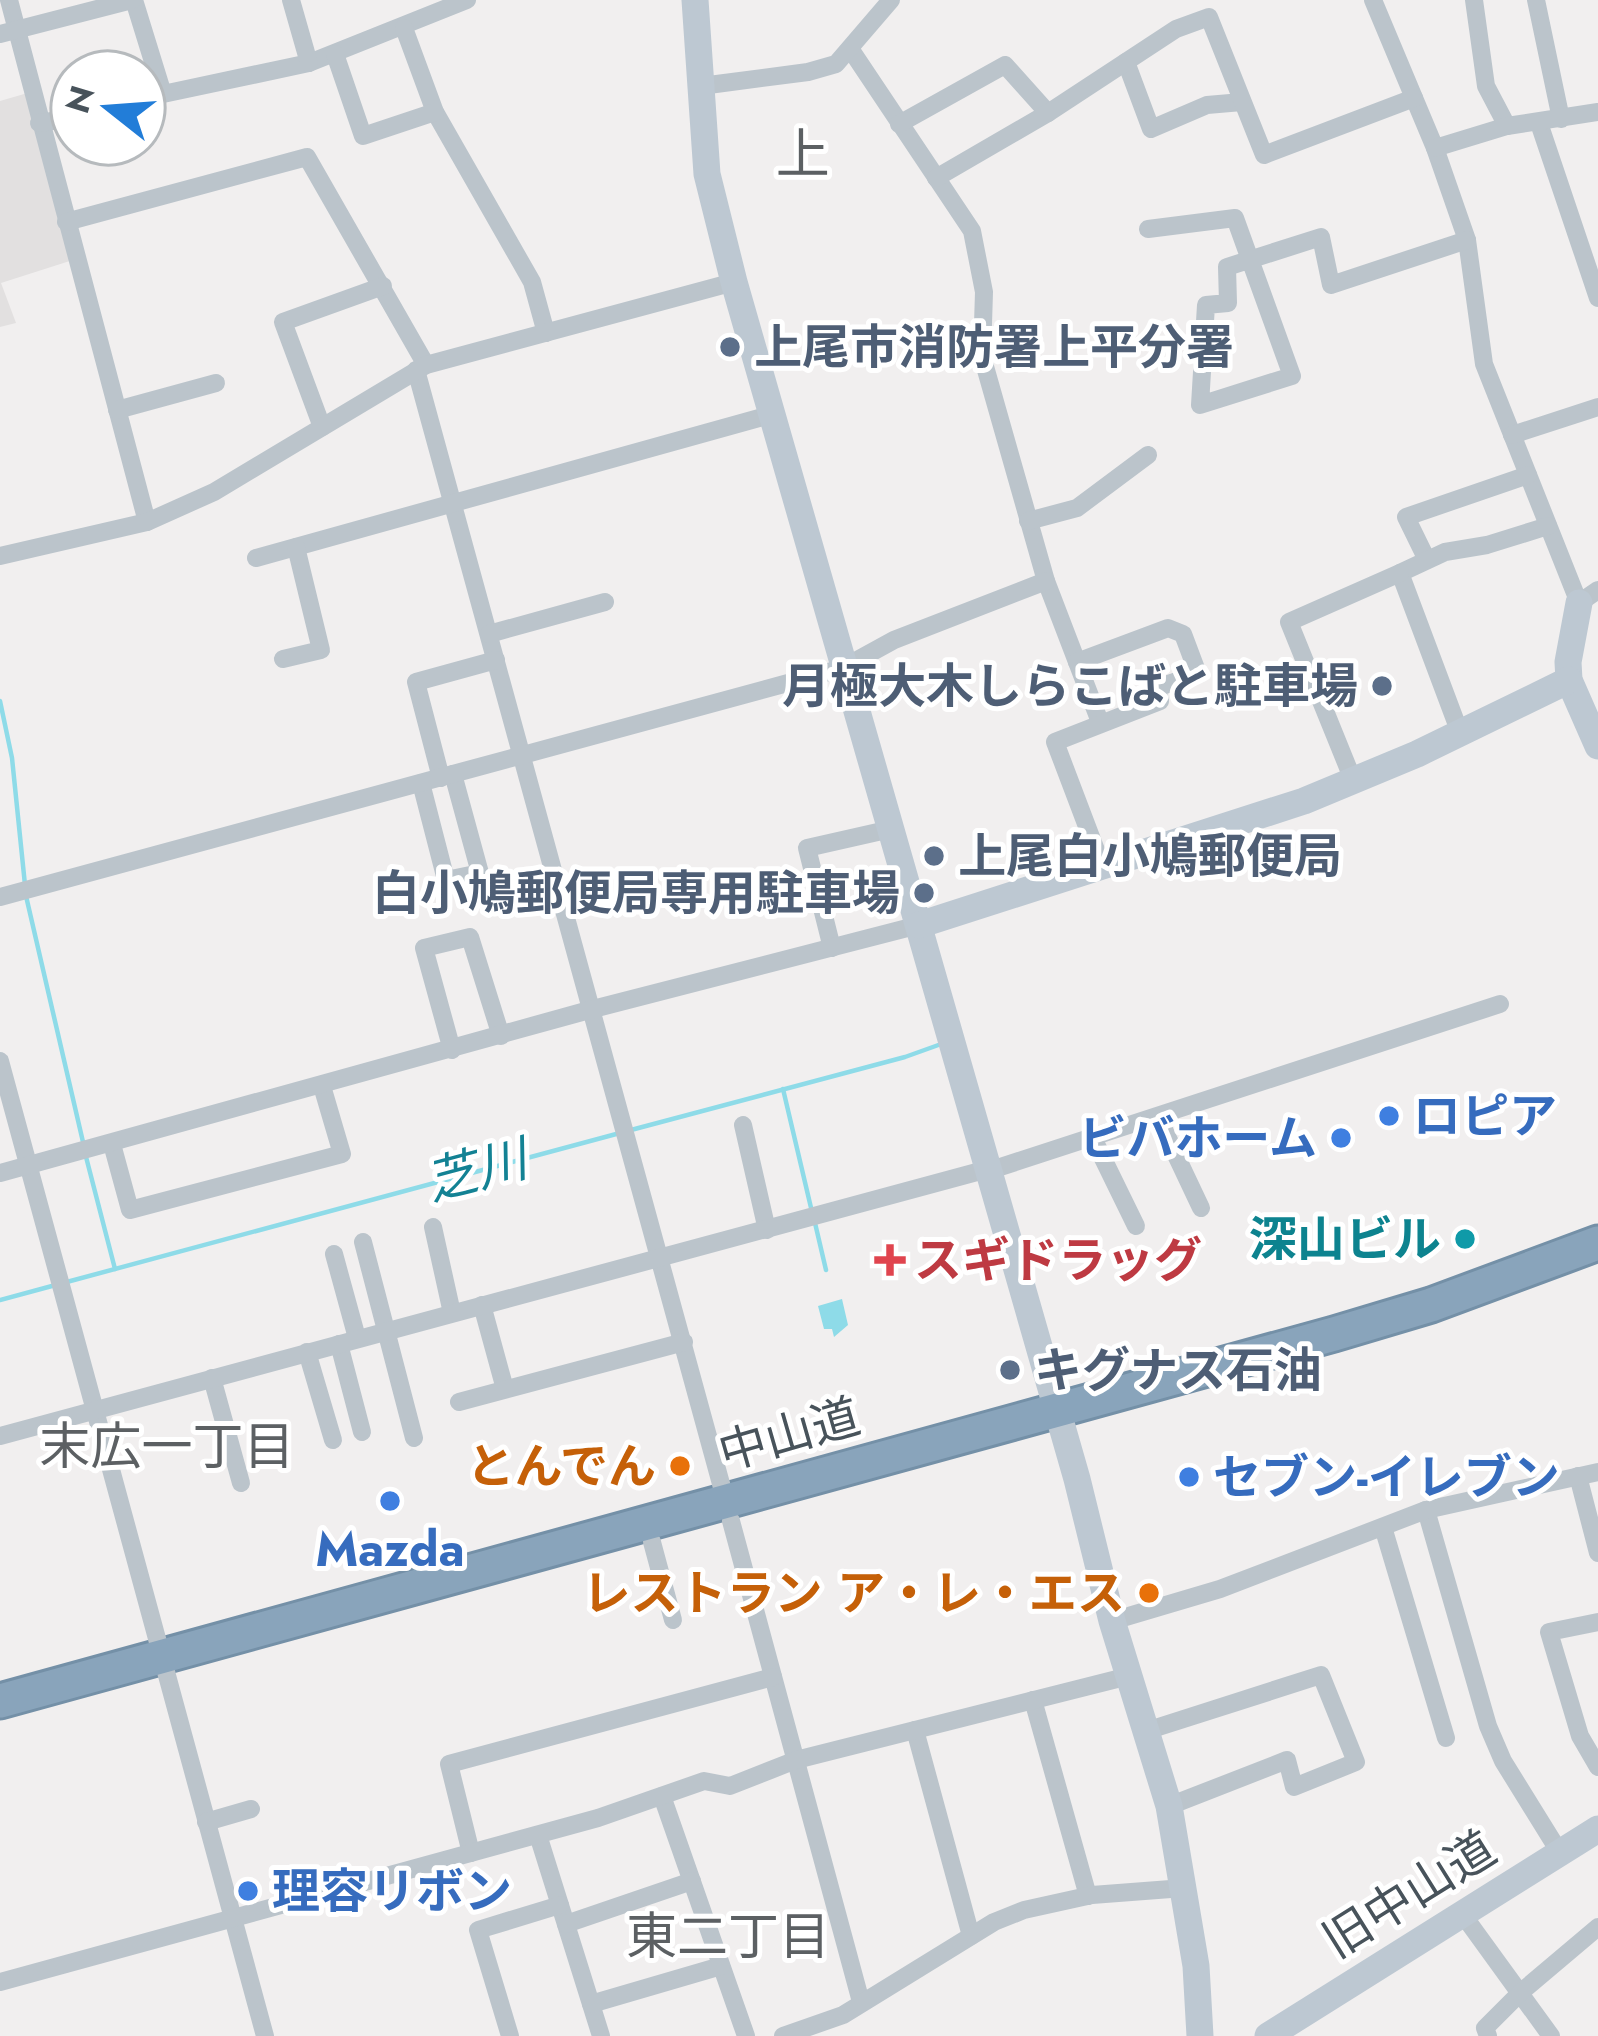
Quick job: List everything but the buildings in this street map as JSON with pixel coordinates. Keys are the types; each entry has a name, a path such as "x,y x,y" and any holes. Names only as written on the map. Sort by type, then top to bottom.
{"highway":[{"name":"中山道","path":"0,1720 164,1666 1058,1419 1431,1305 1598,1243"},
{"name":"中山道","path":"1058,1419 1357,1347 1598,1264"},
{"name":"中山道","path":"0,1701 164,1666 652,1542 729,1511"}],"street":[{"path":"9,0 7,32 40,123 146,522"},
{"path":"7,32 133,0 163,94 309,63 461,2"},
{"path":"291,0 309,63"},
{"path":"694,0 706,174 770,415 1077,1479 1112,1621 1169,1806 1196,1966 1201,2036"},
{"path":"701,86 836,64 891,0"},
{"path":"1372,0 1435,148 1467,240 1484,364 1548,526 1589,597 1568,662 1569,680 1598,746"},
{"path":"1474,0 1486,86 1508,126"},
{"path":"1536,0 1561,119"},
{"path":"936,178 1048,113 1176,29 1210,17 1264,155 1414,98"},
{"path":"404,28 435,112 532,282 546,333"},
{"path":"851,50 972,232 984,292 982,356 1046,581 1100,722"},
{"path":"334,54 363,136 435,112"},
{"path":"1126,62 1151,129 1207,105 1243,102"},
{"path":"899,124 1005,65 1048,113"},
{"path":"1435,148 1508,126 1598,112"},
{"path":"40,123 48,122"},
{"path":"1539,123 1598,298"},
{"path":"66,222 307,157 383,286 421,368 453,506 861,2002"},
{"path":"1148,230 1235,218 1251,261 1292,376 1200,405 1206,305 1228,303 1227,266 1251,261 1321,237 1331,285 1467,240"},
{"path":"0,556 146,522 214,492 421,368 734,282"},
{"path":"322,427 284,322 383,286"},
{"path":"117,410 216,383"},
{"path":"1512,435 1598,407"},
{"path":"256,558 770,415"},
{"path":"1028,521 1077,508 1148,454"},
{"path":"1427,560 1406,517 1528,475"},
{"path":"1353,780 1289,622 1444,552 1548,526"},
{"path":"283,659 321,650 296,547"},
{"path":"1400,573 1460,733"},
{"path":"0,897 843,668 894,640 1046,581"},
{"path":"489,634 605,602"},
{"path":"1077,662 1168,628 1183,634 1198,674 1156,688 1160,701 1055,742 1102,866"},
{"path":"421,783 446,880 480,873 416,682 496,660"},
{"path":"0,1173 593,1009 920,925 1304,801 1569,680"},
{"path":"832,948 807,848 891,829"},
{"path":"452,1050 424,948 470,937 501,1036"},
{"path":"0,1436 988,1170 1500,1004"},
{"path":"0,1061 265,2036"},
{"path":"112,1144 130,1210 342,1154 322,1086"},
{"path":"1158,1117 1201,1208"},
{"path":"743,1125 767,1230"},
{"path":"1093,1138 1136,1226"},
{"path":"433,1227 452,1312"},
{"path":"363,1242 414,1438"},
{"path":"334,1254 362,1432"},
{"path":"482,1305 505,1389"},
{"path":"459,1402 684,1342"},
{"path":"307,1352 333,1440"},
{"path":"212,1378 241,1483"},
{"path":"1112,1621 1220,1589 1426,1510 1598,1472"},
{"path":"1578,1476 1598,1553"},
{"path":"1426,1510 1487,1726 1560,1853"},
{"path":"1383,1527 1446,1738"},
{"path":"652,1542 673,1620"},
{"path":"1598,1622 1549,1632 1580,1736 1598,1767"},
{"path":"1146,1730 1321,1675 1355,1762 1294,1787 1286,1760 1169,1806"},
{"path":"0,1982 538,1834 704,1781 730,1786 796,1760 1129,1676"},
{"path":"471,1853 449,1764 773,1677"},
{"path":"1033,1700 1088,1896"},
{"path":"915,1730 971,1936"},
{"path":"662,1796 746,2036"},
{"path":"206,1822 251,1809"},
{"name":"旧中山道","path":"1268,2036 1598,1829"},
{"path":"538,1834 601,2036"},
{"path":"510,2036 478,1930 563,1915 692,1881"},
{"path":"783,2036 843,2015 971,1936 1024,1910 1088,1896 1184,1888"},
{"path":"1461,1912 1551,2036"},
{"path":"1488,2036 1485,2028 1520,1993 1598,1927"},
{"path":"591,2004 721,1966"},
{"path":"836,2036 843,2015"}],"shaded area":[{"path":"31,92 76,259 1,283 16,323 0,327 0,101"}],"water":[{"path":"842,1299 848,1325 834,1337 832,1329 824,1329 818,1306"}],"waterway":[{"path":"0,701 12,758 25,885"},
{"path":"26,896 83,1142"},
{"name":"芝川","path":"631,1130 944,1043"},
{"path":"783,1089 812,1212"},
{"name":"芝川","path":"63,1283 620,1133"},
{"path":"85,1153 115,1269"},
{"path":"815,1223 826,1270"},
{"name":"芝川","path":"0,1300 52,1286"}],"place":[{"name":"上尾市消防署上平分署","path":"730,347"},
{"name":"月極大木しらこばと駐車場","path":"1382,686"},
{"name":"上尾白小鳩郵便局","path":"934,856"},
{"name":"白小鳩郵便局専用駐車場","path":"924,893"},
{"name":"ロピア","path":"1389,1116"},
{"name":"ビバホーム","path":"1341,1138"},
{"name":"深山ビル","path":"1465,1239"},
{"name":"スギドラッグ","path":"890,1260"},
{"name":"キグナス石油","path":"1010,1370"},
{"name":"とんでん","path":"680,1466"},
{"name":"セブン-イレブン","path":"1189,1477"},
{"name":"Mazda","path":"390,1501"},
{"name":"レストラン ア・レ・エス","path":"1149,1593"},
{"name":"理容リボン","path":"248,1891"}],"district":[{"name":"上","path":"803,154"},
{"name":"末広一丁目","path":"167,1446"},
{"name":"東二丁目","path":"728,1936"}]}
